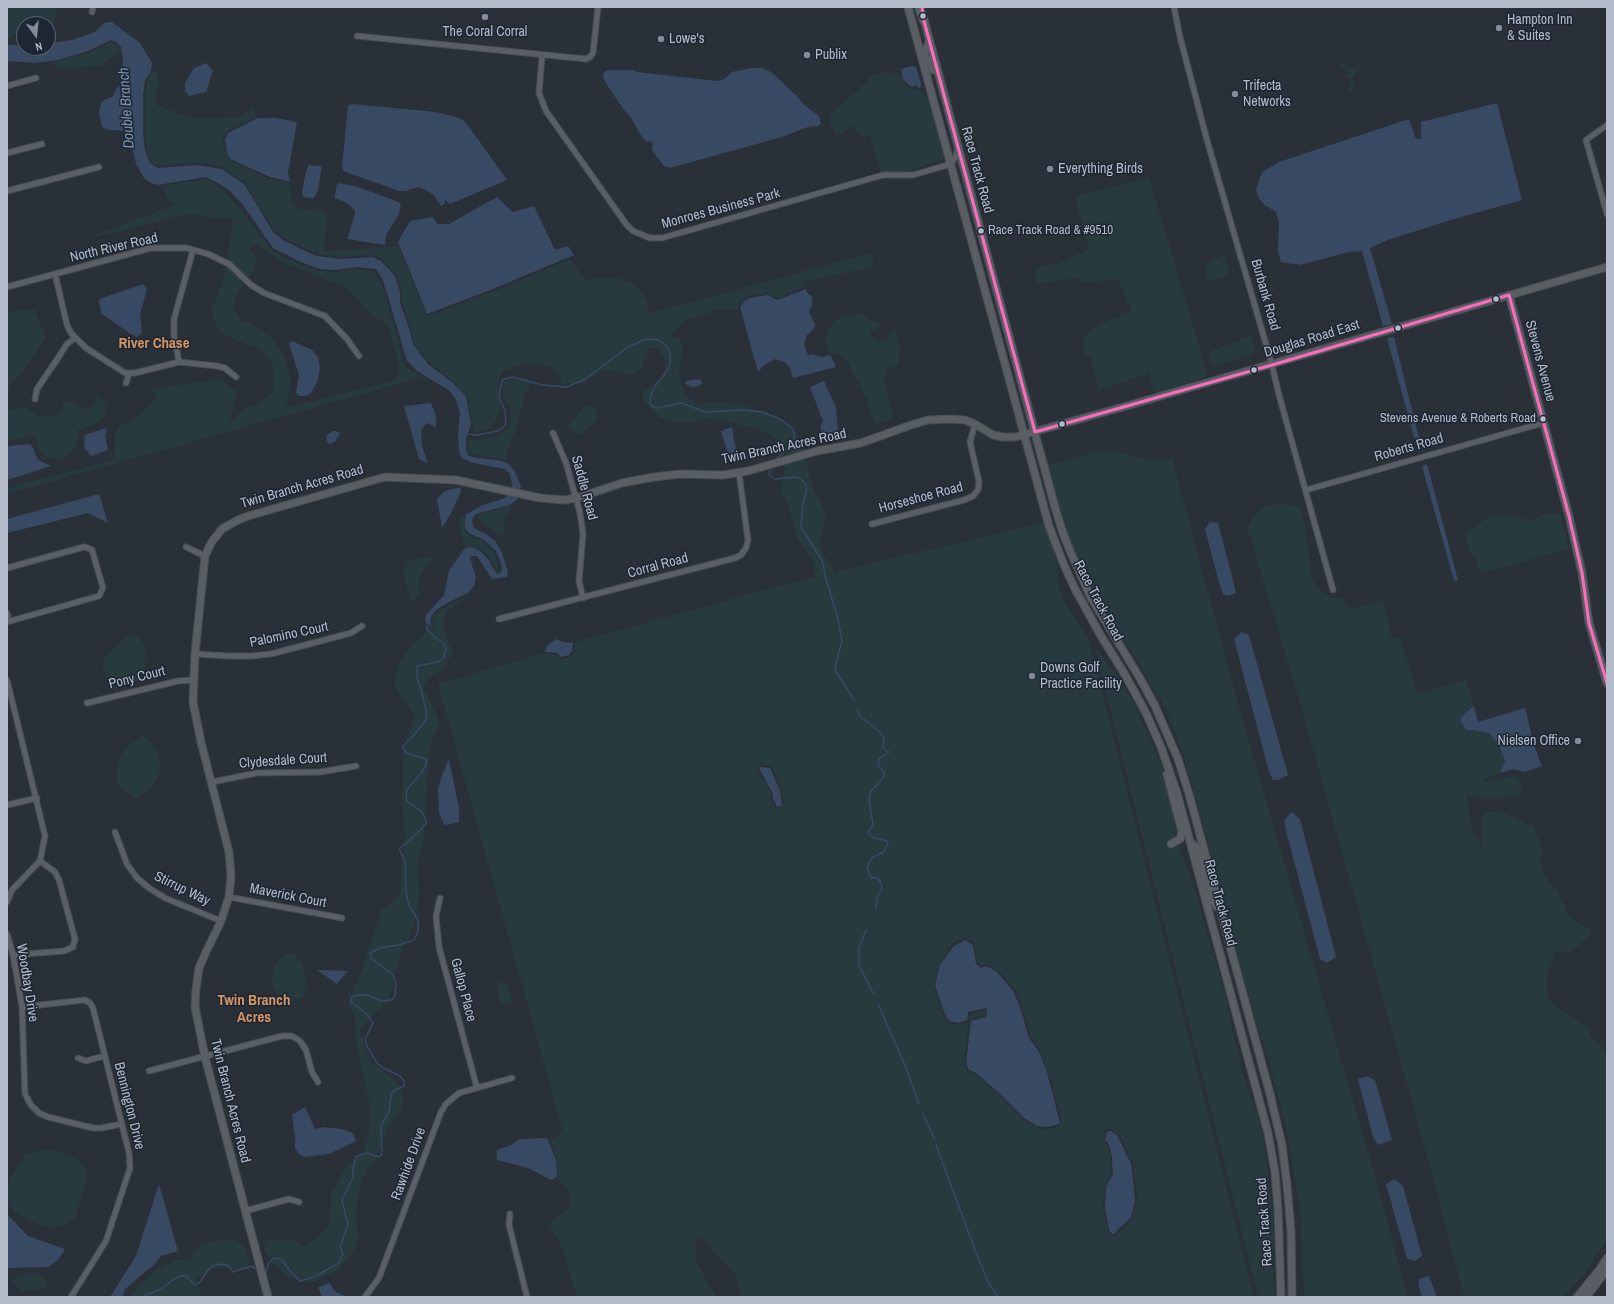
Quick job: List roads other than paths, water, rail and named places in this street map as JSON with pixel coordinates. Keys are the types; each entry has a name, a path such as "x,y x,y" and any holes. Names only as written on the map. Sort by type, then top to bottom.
{"main road":[{"name":"Race Track Road","path":"908,7 1049,526 1064,565 1094,624 1135,692 1155,732 1167,762 1265,1119 1275,1172 1279,1236 1280,1295"},
{"path":"913,7 917,17 924,22"},
{"path":"921,7 924,22"},
{"name":"Race Track Road","path":"924,22 1056,511 1074,560 1093,600 1147,690 1164,726 1178,759 1192,805 1270,1094 1282,1145 1290,1223 1292,1297"},
{"path":"917,37 919,27 924,22"},
{"path":"929,41 926,51 921,54 929,60 943,108 950,117"},
{"path":"943,136 952,126"},
{"name":"Douglas Road East","path":"1024,435 1607,267"},
{"name":"Stevens Avenue","path":"1509,295 1565,503 1582,573 1589,623 1607,683"},
{"name":"Twin Branch Acres Road","path":"268,1297 205,1057 195,1007 196,989 200,968 221,921 229,897 231,875 229,852 212,782 200,742 193,702 195,654 205,556 211,543 222,529 248,516 385,477 456,480 552,500 576,498 614,486 661,476 681,474 723,475 739,473 818,451 861,443 928,420 958,419 975,424 998,436 1009,438 1024,435"},
{"path":"1167,762 1168,781 1182,832 1180,839 1171,844"},
{"path":"1190,842 1197,848 1212,900 1221,914"},
{"path":"1279,1236 1284,1244 1286,1297"},
{"path":"1577,1297 1607,1258"},
{"path":"1586,1297 1607,1270"}],"street":[{"path":"357,36 542,56 586,59 593,53 598,7"},
{"name":"Burbank Road","path":"1174,7 1180,37 1207,140 1272,364 1279,395 1333,590"},
{"name":"Monroes Business Park","path":"542,56 539,93 546,112 626,224 633,231 650,238 662,238 883,175 913,175 951,164"},
{"path":"7,86 36,78"},
{"path":"1607,125 1586,140 1607,214"},
{"path":"7,153 42,144"},
{"path":"951,164 956,156 958,148"},
{"path":"7,191 98,167"},
{"name":"North River Road","path":"7,287 151,248 187,248 208,254 229,264 251,285 264,292 325,316 347,339 360,356"},
{"path":"179,362 174,335 174,320 193,250"},
{"path":"55,274 68,325 75,338 118,370 129,374 179,362 225,368 236,377"},
{"path":"35,399 37,389 67,344 75,338"},
{"path":"126,383 129,374"},
{"name":"Roberts Road","path":"1306,490 1543,423"},
{"name":"Horseshoe Road","path":"872,524 964,500 976,493 979,482 970,442 975,424"},
{"name":"Saddle Road","path":"553,433 566,463 576,498 583,534 579,581 583,598"},
{"name":"Corral Road","path":"499,619 742,555 748,540 739,473"},
{"path":"7,568 84,547 92,550 103,588 100,596 8,621 7,613"},
{"path":"186,547 205,556"},
{"name":"Palomino Court","path":"195,654 236,656 271,654 351,633 362,626"},
{"path":"7,680 37,798 45,836 40,861 12,890 7,902"},
{"name":"Pony Court","path":"87,703 178,680 194,680"},
{"name":"Clydesdale Court","path":"212,782 256,773 320,772 356,766"},
{"path":"7,805 37,798"},
{"name":"Stirrup Way","path":"115,832 127,864 137,878 165,898 221,921"},
{"path":"14,955 64,951 73,947 74,939 59,880 55,872 40,861"},
{"name":"Maverick Court","path":"229,897 342,918"},
{"name":"Gallop Place","path":"440,898 436,916 439,947 477,1088"},
{"name":"Woodbay Drive","path":"7,934 14,955 22,1007 25,1094 31,1105 39,1113 48,1117 93,1128 122,1124"},
{"name":"Bennington Drive","path":"22,1007 85,1000 90,1003 129,1153 130,1168 106,1242 71,1297"},
{"path":"149,1071 282,1036 292,1036 300,1040 306,1050 312,1072 318,1082"},
{"path":"78,1058 86,1061 104,1056"},
{"name":"Rawhide Drive","path":"367,1297 379,1278 441,1112 446,1104 459,1093 512,1078"},
{"path":"245,1211 289,1199 299,1202"},
{"path":"510,1214 509,1225 528,1297"}],"water":[{"path":"112,22 140,43 152,63 151,72 145,80 143,96 143,133 145,150 150,163 158,168 197,165 222,169 245,185 273,232 283,240 317,256 341,259 373,257 381,261 395,276 400,293 400,303 413,344 428,364 452,382 466,396 471,425 466,438 466,450 468,455 472,457 502,461 509,464 515,472 521,487 517,500 509,505 476,514 473,517 472,522 474,528 486,534 496,542 502,553 508,572 507,577 492,579 477,556 471,556 470,558 476,578 474,586 468,593 436,610 431,616 430,622 433,627 425,620 427,614 444,595 449,571 464,549 468,547 474,548 481,552 489,560 496,573 498,574 501,572 502,568 496,551 483,539 470,534 465,528 465,520 466,514 481,506 505,498 512,486 510,474 504,469 470,462 462,458 459,452 458,434 460,412 456,400 450,391 417,371 407,361 383,280 376,269 358,267 335,270 320,269 303,263 273,248 243,205 230,191 206,177 157,185 144,178 136,164 131,140 127,131 109,130 102,127 100,118 99,111 102,101 113,96 116,89 123,83 123,61 121,47 116,42 111,40 88,51 58,60 34,63 7,61 7,45 16,45 16,56 56,56 56,42 72,40 95,32 104,23"},
{"path":"206,63 213,71 206,92 189,96 185,91 185,83 194,68"},
{"path":"912,66 916,67 921,84 920,88 917,87 916,84 914,87 910,86 903,79 901,69"},
{"path":"752,68 762,68 771,72 798,97 803,104 819,116 821,124 818,126 808,127 782,137 670,168 664,166 654,153 652,149 653,143 650,141 646,142 640,134 630,116 624,110 605,82 603,76 604,72 608,70 633,70 637,72 718,81 724,79 732,72"},
{"path":"1497,103 1522,200 1454,219 1388,240 1370,248 1392,324 1383,326 1362,251 1349,252 1300,265 1281,262 1278,251 1279,222 1276,212 1263,204 1258,197 1256,189 1262,172 1279,162 1409,119 1416,139 1421,139 1421,122"},
{"path":"351,104 436,112 459,118 463,120 470,128 507,180 450,204 445,200 445,204 441,206 433,194 419,187 399,191 346,172 343,170 342,166 348,106"},
{"path":"258,118 275,118 297,122 288,173 290,182 270,177 230,159 227,153 225,140 228,133"},
{"path":"309,165 321,166 318,190 314,198 303,197 302,192 306,171"},
{"path":"340,183 358,187 401,204 399,214 386,235 385,245 347,239 355,210 345,202 334,198 337,185"},
{"path":"497,197 513,212 534,206 555,250 568,246 574,255 493,289 427,314 398,242 410,221 433,217 437,224 449,224"},
{"path":"143,284 147,289 140,315 142,333 137,337 101,313 99,299"},
{"path":"806,289 808,294 812,296 812,306 809,312 816,326 807,335 804,344 808,356 810,354 822,357 830,355 836,367 793,378 790,368 784,362 775,359 764,365 758,372 740,307 744,301 750,298 767,295 777,300"},
{"path":"1394,337 1422,450 1418,452 1387,338"},
{"path":"290,342 294,342 312,350 318,357 320,369 318,380 311,393 306,396 299,396 296,393 299,375 289,344"},
{"path":"700,379 702,384 699,386 692,387 685,384 686,381"},
{"path":"824,381 836,408 838,432 823,436 820,427 823,421 810,387"},
{"path":"431,403 436,416 436,427 427,423 421,430 422,446 428,464 419,459 404,406"},
{"path":"732,427 738,454 729,457 721,431"},
{"path":"106,428 107,431 105,434 108,450 91,456 86,450 84,444 85,435"},
{"path":"333,431 340,433 335,442 329,444 327,443 326,437"},
{"path":"30,444 38,460 51,466 7,480 7,447"},
{"path":"1427,464 1458,580 1454,581 1422,466"},
{"path":"460,487 461,492 442,528 437,499 445,491"},
{"path":"99,494 108,523 88,513 7,533 7,519"},
{"path":"1210,522 1218,523 1234,584 1236,593 1227,596 1223,594 1219,583 1205,529"},
{"path":"1241,632 1249,635 1288,775 1278,780 1273,780 1269,772 1234,639"},
{"path":"556,639 563,642 573,643 572,651 569,655 561,657 557,653 545,652 547,646"},
{"path":"1474,706 1478,722 1525,708 1535,748 1542,766 1525,772 1514,769 1500,773 1505,761 1499,745 1489,733 1466,730 1460,720 1466,712"},
{"path":"449,759 459,808 459,822 444,825 439,813 438,790"},
{"path":"760,767 770,768 780,791 782,806 777,807 772,796 773,794 760,770"},
{"path":"1292,812 1300,819 1336,957 1327,963 1320,959 1286,831 1284,820"},
{"path":"965,940 973,945 976,964 981,968 986,966 996,971 1013,991 1020,1007 1029,1038 1039,1052 1047,1072 1060,1123 1046,1127 1037,1126 1024,1118 975,1072 969,1070 966,1063 971,1021 986,1017 987,1008 968,1012 967,1020 958,1023 949,1021 944,1012 935,985 940,965 954,946"},
{"path":"317,970 348,971 337,984"},
{"path":"1367,1076 1375,1080 1392,1140 1378,1145 1373,1137 1358,1079"},
{"path":"305,1107 315,1129 324,1127 341,1129 353,1133 356,1141 329,1154 305,1157 299,1154 295,1148 292,1115"},
{"path":"1109,1131 1117,1135 1127,1157 1131,1162 1135,1200 1131,1218 1118,1229 1115,1234 1112,1234 1109,1230 1105,1208 1106,1187 1113,1174 1112,1157 1109,1145 1105,1140 1107,1132"},
{"path":"547,1138 556,1160 557,1177 551,1180 528,1168 497,1160 497,1150 509,1146 520,1139"},
{"path":"1394,1179 1403,1186 1422,1256 1415,1261 1407,1259 1386,1184"},
{"path":"159,1184 178,1251 161,1256 156,1263 125,1289 122,1297 110,1297 136,1256"},
{"path":"7,1214 28,1236 65,1249 58,1260 48,1267 7,1268"},
{"path":"1429,1276 1437,1297 1422,1297 1419,1287 1419,1279"},
{"path":"330,1283 334,1291 347,1297 322,1297 318,1287"}],"waterway":[{"path":"466,434 477,435 498,431 506,425 505,411 499,397 502,380 512,377 543,385 566,387 584,380 628,347 646,339 658,340 667,346 670,353 670,364 667,371 655,386 651,395 650,403 653,407 657,408 682,403 705,412 744,410 761,412 773,416 792,428 795,435 793,443 776,459"},
{"path":"771,468 769,475 775,479 797,477 804,482 807,489 803,504 801,527 823,562 825,576 837,615 842,641 835,670 854,700"},
{"name":"Double Branch","path":"265,1271 266,1272 269,1263 274,1258 281,1259 300,1281 314,1277 339,1263 343,1254 340,1247 348,1225 342,1200 353,1177 356,1157 367,1153 379,1157 382,1154 381,1126 389,1111 391,1095 393,1091 404,1086 404,1081 400,1076 383,1068 377,1063 367,1046 365,1039 373,1023 366,1013 351,1002 352,997 357,995 367,995 382,1001 391,1000 395,996 396,984 393,975 371,958 370,953 380,948 399,945 414,940 418,932 418,920 409,905 406,892 405,861 399,849 418,833 427,822 422,812 407,801 406,794 408,788 420,775 426,765 426,759 406,753 402,747 426,720 427,714 417,678 417,666 438,662 444,657 446,647 427,629 428,622"},
{"path":"857,708 859,715 880,732 884,738 883,748 889,752 879,759 878,765 884,772 884,777 870,792 869,800 873,825 869,831 869,834 874,838 887,841 888,844 884,852 873,857 867,869 871,878 877,878 880,881 882,888 877,897 876,909"},
{"path":"866,930 859,948 859,965 873,993"},
{"path":"878,1004 905,1065 919,1104"},
{"path":"923,1114 935,1140"},
{"path":"936,1145 988,1282 998,1297"},
{"name":"Double Branch","path":"141,1297 157,1291 179,1276 186,1276 195,1285 200,1282 209,1269 213,1266 221,1264 228,1265 233,1272 251,1266 257,1269"}],"place":[{"name":"The Coral Corral","path":"485,17"},
{"name":"Hampton Inn & Suites","path":"1499,28"},
{"name":"Lowe's","path":"661,39"},
{"name":"Publix","path":"807,55"},
{"name":"Trifecta Networks","path":"1235,94"},
{"name":"Everything Birds","path":"1050,169"},
{"name":"Race Track Road & #9510","path":"981,231"},
{"name":"Stevens Avenue & Roberts Road","path":"1543,419"},
{"name":"Downs Golf Practice Facility","path":"1032,676"},
{"name":"Nielsen Office","path":"1578,741"}],"district":[{"name":"River Chase","path":"154,344"},
{"name":"Twin Branch Acres","path":"254,1010"}]}
